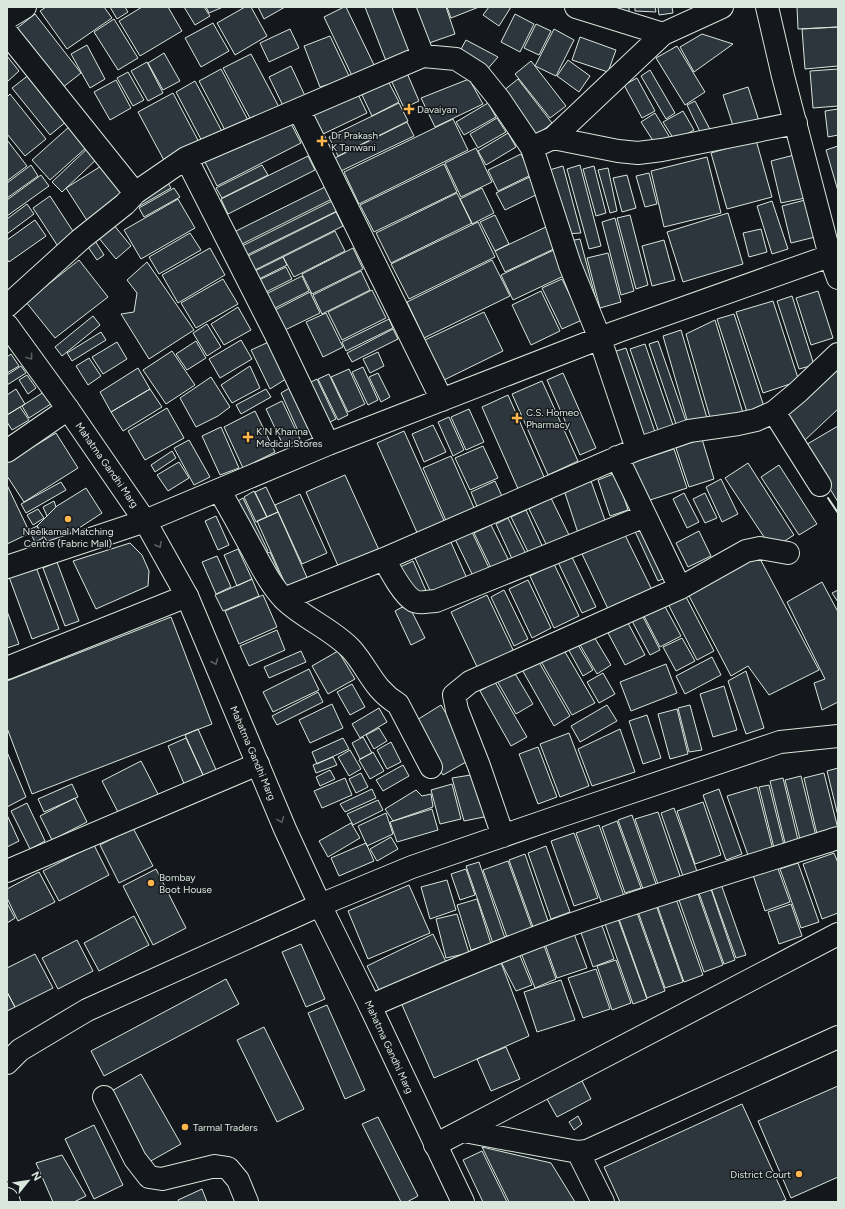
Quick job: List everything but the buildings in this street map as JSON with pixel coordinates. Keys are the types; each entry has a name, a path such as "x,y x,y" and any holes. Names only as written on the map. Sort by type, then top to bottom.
{"street":[{"path":"7,18 25,7"},
{"path":"404,7 423,56"},
{"path":"576,7 662,34"},
{"path":"532,148 553,138 662,34 722,7"},
{"path":"767,7 783,76 834,254 838,278"},
{"path":"7,33 135,193"},
{"path":"7,306 81,239 125,204 135,193 186,158 423,56 456,59 478,73 499,99 532,148 570,265 600,339 627,453 646,516 680,588"},
{"path":"300,110 442,400"},
{"path":"553,138 618,151 638,153 662,150 796,123"},
{"path":"186,158 277,337 328,444"},
{"path":"7,567 145,521 328,444 600,339 834,254"},
{"name":"Mahatma Gandhi Marg","path":"7,325 68,409 145,521 187,596 285,829 463,1202"},
{"path":"284,599 384,559 627,453 689,431 756,420 774,412 798,392 838,354"},
{"path":"7,451 68,409"},
{"path":"774,412 820,486"},
{"path":"219,490 268,578 284,599 305,616 332,632 351,650 377,686 388,698 398,704 431,767"},
{"path":"384,559 394,579 413,601 436,601 646,516"},
{"path":"503,836 479,766 457,710 454,695 470,682 680,588 746,551 760,548 788,553"},
{"path":"7,668 187,596"},
{"path":"7,1064 20,1050 88,1010 320,905 412,868 563,815 780,742 838,736"},
{"path":"7,871 258,764"},
{"path":"370,1006 439,976 563,928 631,904 838,838"},
{"path":"435,1145 838,934"},
{"path":"464,1131 578,1152 597,1147 838,1037"},
{"path":"104,1097 135,1159 149,1177 162,1180 215,1166 228,1168 238,1180 246,1202"},
{"path":"578,1152 603,1202"}],"wall":[{"path":"828,498 838,513"}],"place":[{"name":"Davaiyan","path":"409,109"},
{"name":"Dr Prakash K Tanwani","path":"322,141"},
{"name":"C.S. Homeo Pharmacy","path":"517,418"},
{"name":"K N Khanna Medical Stores","path":"248,437"},
{"name":"Neelkamal Matching Centre (Fabric Mall)","path":"68,519"},
{"name":"Bombay Boot House","path":"151,883"},
{"name":"Tarmal Traders","path":"185,1127"},
{"name":"District Court","path":"799,1174"}]}
